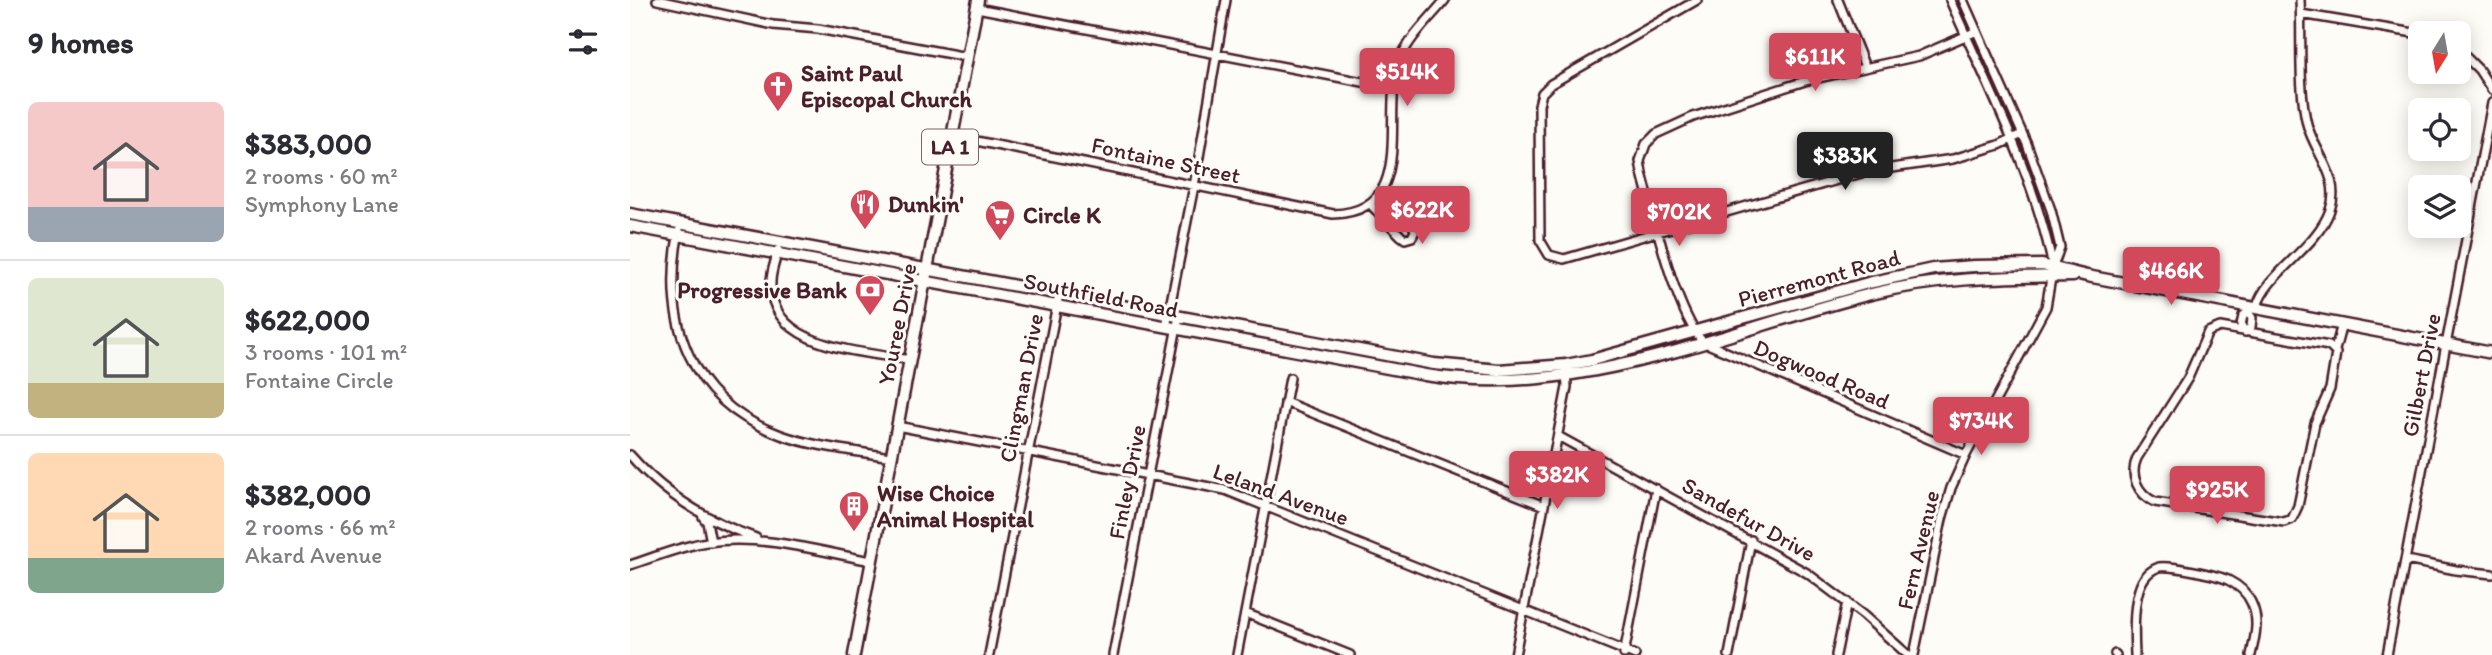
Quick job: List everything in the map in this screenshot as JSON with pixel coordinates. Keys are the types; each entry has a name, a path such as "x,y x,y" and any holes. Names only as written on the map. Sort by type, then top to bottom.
{"main road":[{"name":"Youree Drive","path":"854,655 978,4"},
{"name":"Southfield Road","path":"630,214 1434,365 1499,370 1566,365"},
{"path":"642,229 645,217"},
{"name":"Southfield Road","path":"630,226 1438,377 1508,381 1567,376"},
{"name":"Pierremont Road","path":"1566,365 1605,357 1892,276 1949,267 2013,264 2151,287 2252,309 2492,353"},
{"name":"Pierremont Road","path":"1567,376 1606,369 1870,294 1963,279 2052,272"},
{"path":"1868,283 1870,294"},
{"path":"1734,320 1739,332"},
{"path":"1296,351 1299,339"},
{"path":"1376,366 1378,354"},
{"path":"1476,380 1477,369"}],"street":[{"path":"657,0 774,25 818,29 967,57"},
{"name":"Finley Drive","path":"1113,655 1148,475 1226,0"},
{"path":"1381,192 1413,225 1415,231 1412,237 1405,239 1401,236 1370,204 1388,179 1394,88 1400,58 1445,0"},
{"path":"1697,0 1551,84 1542,93 1538,105 1540,240 1549,255 1564,259 1865,172 1953,159 2022,134"},
{"path":"1838,0 1865,68"},
{"name":"Fern Avenue","path":"1950,0 2012,139 2034,198 2052,272"},
{"name":"Fern Avenue","path":"1914,655 1945,506 1966,455 2046,307 2060,241 2022,134 1963,0"},
{"path":"2245,332 2241,326 2244,314 2252,309 2263,292 2320,230 2333,201 2331,178 2306,122 2300,0"},
{"path":"978,4 1216,55 1394,88"},
{"path":"2301,15 2408,32"},
{"path":"1703,342 1693,332 1658,231 1642,173 1641,156 1652,137 1693,117 1782,87 1919,56 1978,31"},
{"path":"2471,62 2492,90"},
{"name":"Gilbert Drive","path":"2387,655 2492,107"},
{"name":"Fontaine Street","path":"952,135 1333,214 1350,213 1370,204"},
{"path":"680,223 672,275 676,318 694,364 715,394 744,417 781,435 891,457"},
{"path":"780,242 771,282 772,294 779,313 796,332 818,342 910,360"},
{"path":"794,257 798,246"},
{"name":"Clingman Drive","path":"989,655 1059,294"},
{"path":"2335,350 2329,346 2220,327 2208,332 2190,374 2133,467 2142,494 2155,502 2284,522 2292,519 2298,506 2315,423 2330,389 2335,350 2342,324"},
{"name":"Dogwood Road","path":"1703,342 1966,455"},
{"path":"1515,655 1567,387 1566,365"},
{"path":"1237,655 1290,378"},
{"path":"1285,402 1544,506"},
{"name":"Leland Avenue","path":"897,426 1225,490 1624,653 1635,655"},
{"name":"Sandefur Drive","path":"1558,436 1807,573 1847,602 1908,655"},
{"path":"630,455 661,486 708,522 710,542"},
{"path":"1624,653 1656,489"},
{"path":"700,514 763,540 872,561"},
{"path":"630,565 710,542 763,540"},
{"path":"1729,655 1751,540"},
{"path":"2406,559 2456,570 2492,573"},
{"path":"2135,655 2135,618 2140,587 2148,573 2163,567 2223,579 2238,586 2252,603 2256,619 2251,655"},
{"path":"1836,655 1847,602"},
{"path":"1245,613 1350,655"}],"place":[{"name":"Saint Paul Episcopal Church","path":"778,113"},
{"name":"Dunkin'","path":"865,231"},
{"name":"Circle K","path":"1000,242"},
{"name":"Progressive Bank","path":"870,317"},
{"name":"Wise Choice Animal Hospital","path":"854,533"}]}
